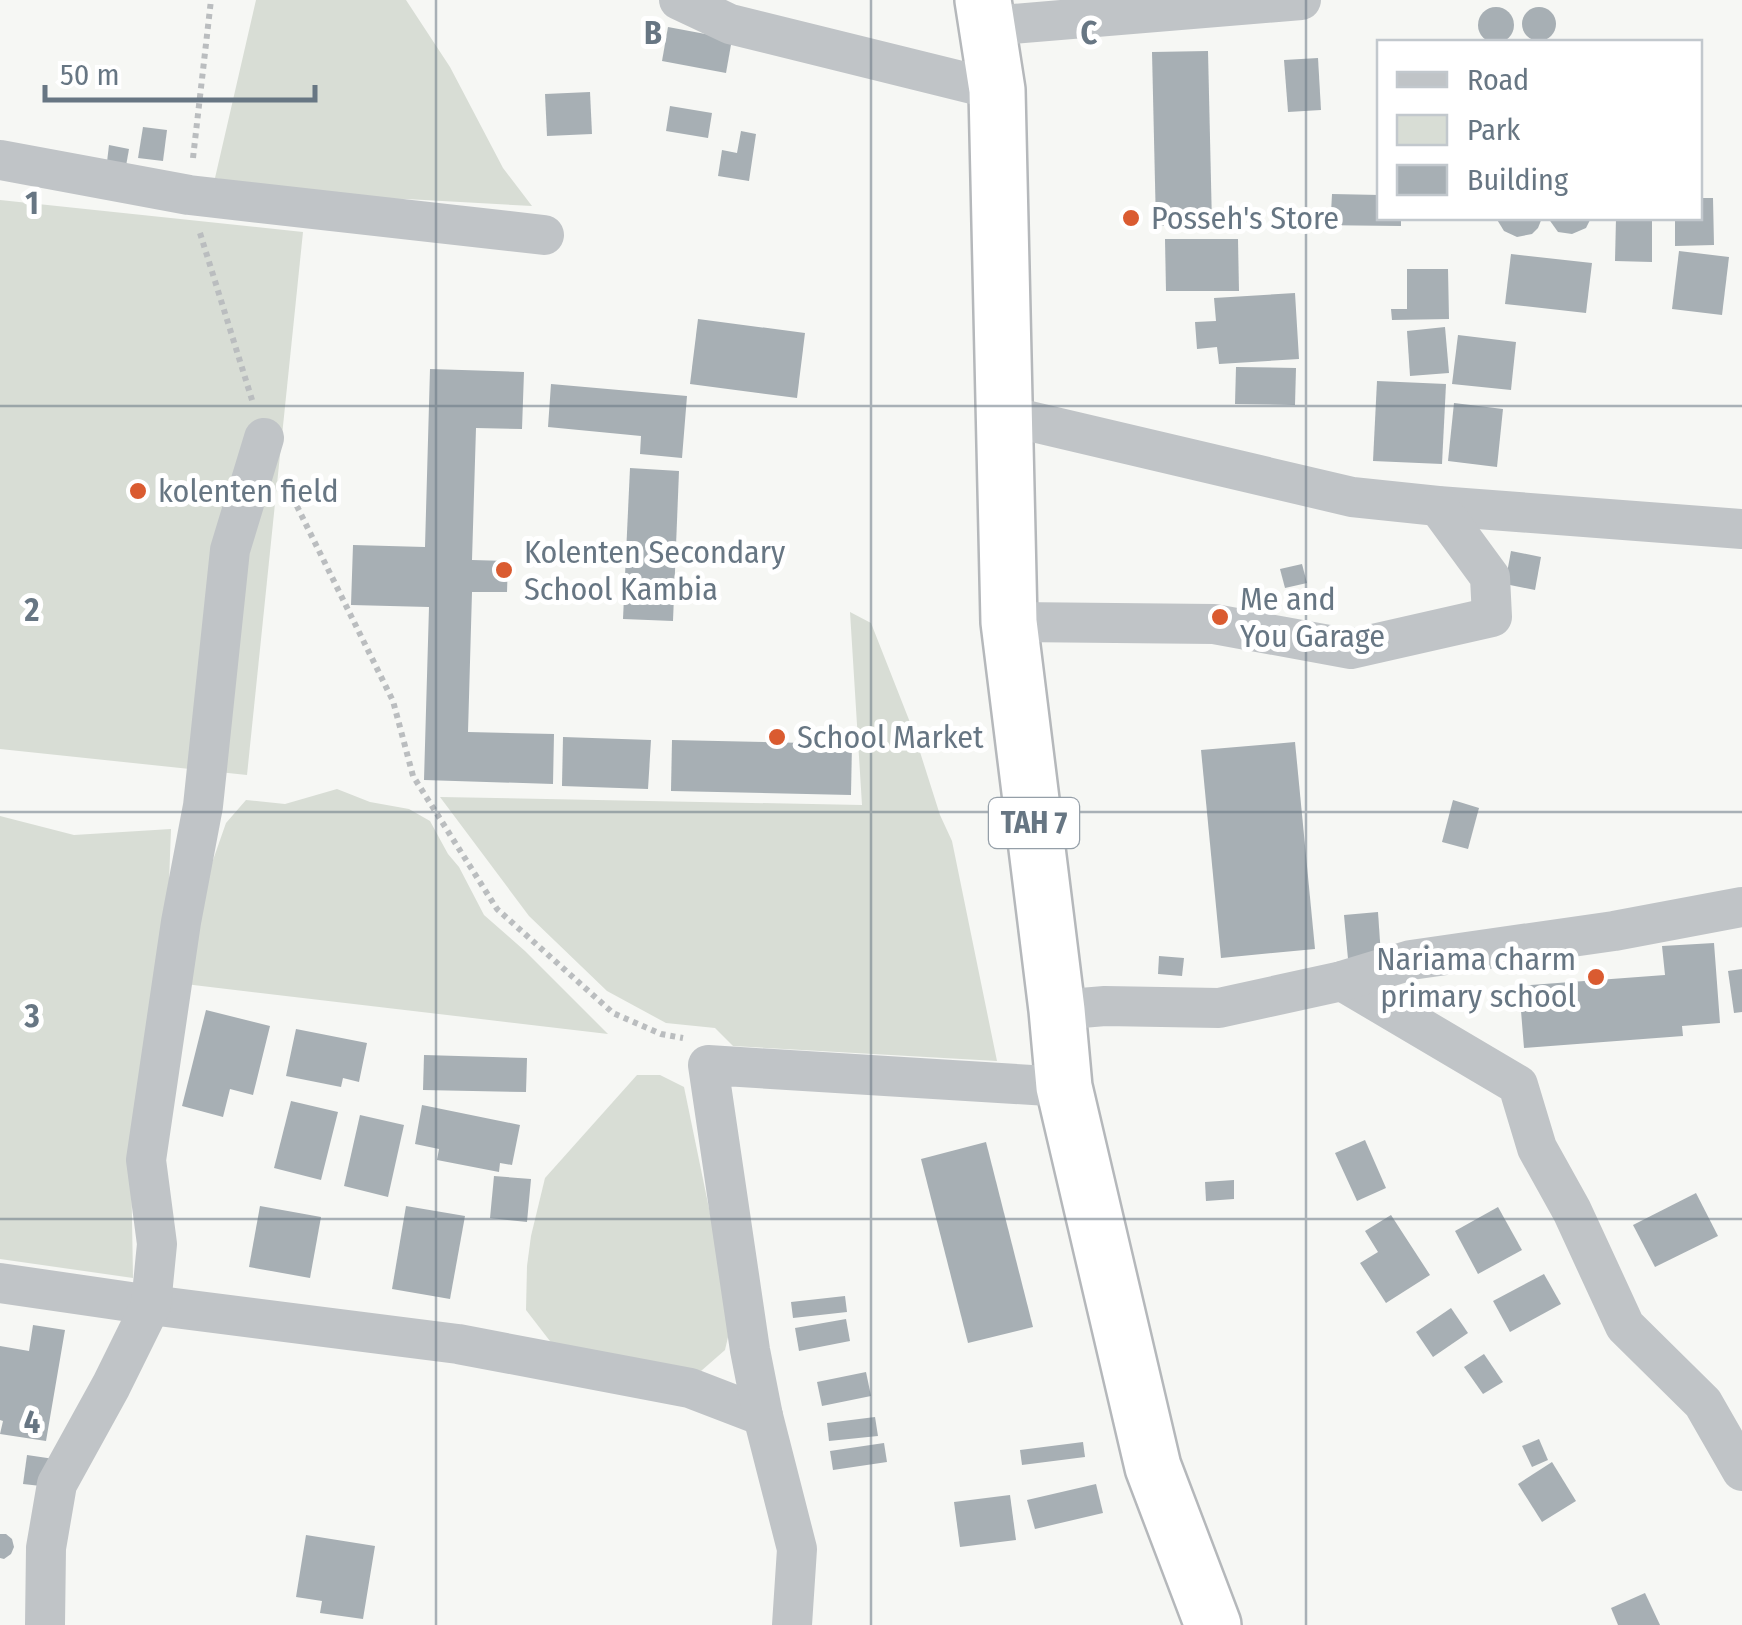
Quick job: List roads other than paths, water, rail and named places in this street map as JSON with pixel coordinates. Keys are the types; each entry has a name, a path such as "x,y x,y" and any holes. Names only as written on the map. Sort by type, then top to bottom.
{"highway":[{"name":"TAH 7","path":"986,13 997,90 1009,622 1064,1087 1153,1467 1213,1625"}],"street":[{"path":"679,0 730,24 997,90"},
{"path":"986,13 1302,0"},
{"path":"0,160 189,195 544,235"},
{"path":"1004,415 1352,497 1742,529"},
{"path":"45,1625 46,1548 57,1484 152,1305 156,1244 146,1160 181,922 203,806 230,550 264,438"},
{"path":"1009,622 1214,624 1351,649 1492,616 1490,577 1438,506"},
{"path":"1057,1010 1105,1006 1219,1008 1342,981 1412,960 1614,931 1742,907"},
{"path":"1342,981 1518,1085 1536,1148 1572,1211 1625,1326 1703,1402 1742,1471"},
{"path":"792,1625 797,1549 750,1350 708,1065 1064,1087"},
{"path":"0,1283 458,1344 690,1388 763,1416"}],"place":[{"name":"Posseh's Store","path":"1131,218"},
{"name":"kolenten field","path":"138,491"},
{"name":"Kolenten Secondary School Kambia","path":"504,570"},
{"name":"Me and You Garage","path":"1220,617"},
{"name":"School Market","path":"777,737"},
{"name":"Nariama charm primary school","path":"1596,977"}]}
